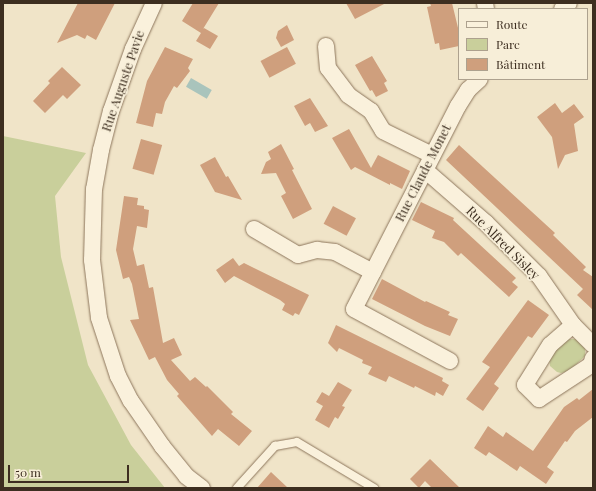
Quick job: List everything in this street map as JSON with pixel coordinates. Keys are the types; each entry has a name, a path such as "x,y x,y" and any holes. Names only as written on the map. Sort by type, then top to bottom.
{"street":[{"name":"Rue Auguste Pavie","path":"154,3 133,49 111,111 101,150 94,189 92,260 99,318 118,376 131,402 158,440 186,476 202,488"},
{"path":"326,46 328,68 348,94 371,111 383,131 432,155"},
{"name":"Rue Claude Monet","path":"450,361 354,309 432,155 468,90 479,80"},
{"name":"Rue Alfred Sisley","path":"425,170 486,223 539,276 573,325 593,345"},
{"path":"254,229 298,256 317,250 335,252 374,272"},
{"path":"573,325 550,345 525,385 539,399 591,365 593,358"}],"lane":[{"path":"237,488 275,446 298,442 374,488"}],"green space":[{"path":"3,136 86,153 55,196 61,257 88,365 131,445 165,488 3,488"},
{"path":"568,339 576,339 585,348 585,356 569,371 561,373 557,372 550,366 549,358 551,354"}],"water":[{"path":"191,78 212,90 207,99 186,87"}],"building":[{"path":"78,3 115,3 96,40 87,35 85,39 77,35 57,43"},
{"path":"193,3 219,3 203,29 204,28 218,36 210,49 196,41 201,33 182,21"},
{"path":"346,3 386,3 355,19"},
{"path":"430,3 452,3 458,28 458,46 440,50 439,43 435,44 427,7 431,6"},
{"path":"287,25 294,40 281,47 276,38 278,31"},
{"path":"165,47 193,59 188,68 190,71 177,88 174,86 165,102 162,114 156,113 153,127 136,123 147,81"},
{"path":"287,47 296,64 269,78 261,61"},
{"path":"372,56 387,81 384,83 388,91 376,97 372,90 370,91 355,65"},
{"path":"62,67 81,85 67,99 63,95 45,113 33,101 50,83 48,81"},
{"path":"310,98 328,126 315,132 310,123 305,126 294,106"},
{"path":"555,103 562,113 574,104 584,117 574,124 578,151 565,155 558,169 552,137 537,117"},
{"path":"349,129 371,168 378,155 410,171 402,189 390,183 390,185 355,167 351,170 332,138"},
{"path":"141,139 162,145 154,175 132,169"},
{"path":"281,144 294,169 292,170 312,209 293,219 281,196 286,193 276,173 261,174 266,162 271,159 268,152"},
{"path":"459,145 555,233 553,235 586,267 583,270 593,277 593,310 577,295 583,289 446,160"},
{"path":"215,157 226,177 228,176 242,200 215,192 200,165"},
{"path":"124,196 138,198 137,205 144,206 144,209 149,210 147,228 137,226 133,249 137,266 144,264 149,288 153,287 163,343 174,338 182,355 171,360 190,381 195,377 206,387 207,386 233,412 231,414 252,431 239,446 218,429 212,436 177,396 179,394 167,380 155,357 149,360 130,320 139,319 132,284 129,277 123,279 116,250"},
{"path":"421,202 454,218 453,220 516,278 512,282 518,287 509,297 461,253 458,256 444,242 432,238 435,231 412,220"},
{"path":"333,206 356,218 347,236 324,224"},
{"path":"233,258 239,266 244,263 309,295 299,315 295,313 293,316 282,310 285,304 280,300 234,276 225,283 216,270"},
{"path":"382,279 425,302 426,301 450,312 448,315 458,319 450,336 425,326 372,299"},
{"path":"528,300 549,315 532,338 528,336 494,384 499,388 483,411 466,399 490,367 482,362"},
{"path":"336,325 443,378 442,381 449,385 443,396 436,392 435,396 389,376 386,382 368,374 372,367 362,363 363,360 339,348 337,352 328,343"},
{"path":"338,382 352,390 342,406 345,407 338,419 335,417 329,428 315,420 323,406 316,402 322,392 329,396"},
{"path":"593,389 593,417 575,431 567,442 565,441 547,467 554,472 546,484 520,466 517,471 489,452 486,456 474,448 488,426 503,437 506,432 533,451 564,407 577,398 579,400"},
{"path":"430,459 460,488 432,488 425,481 419,488 410,479"},
{"path":"271,472 288,488 257,488"}]}
